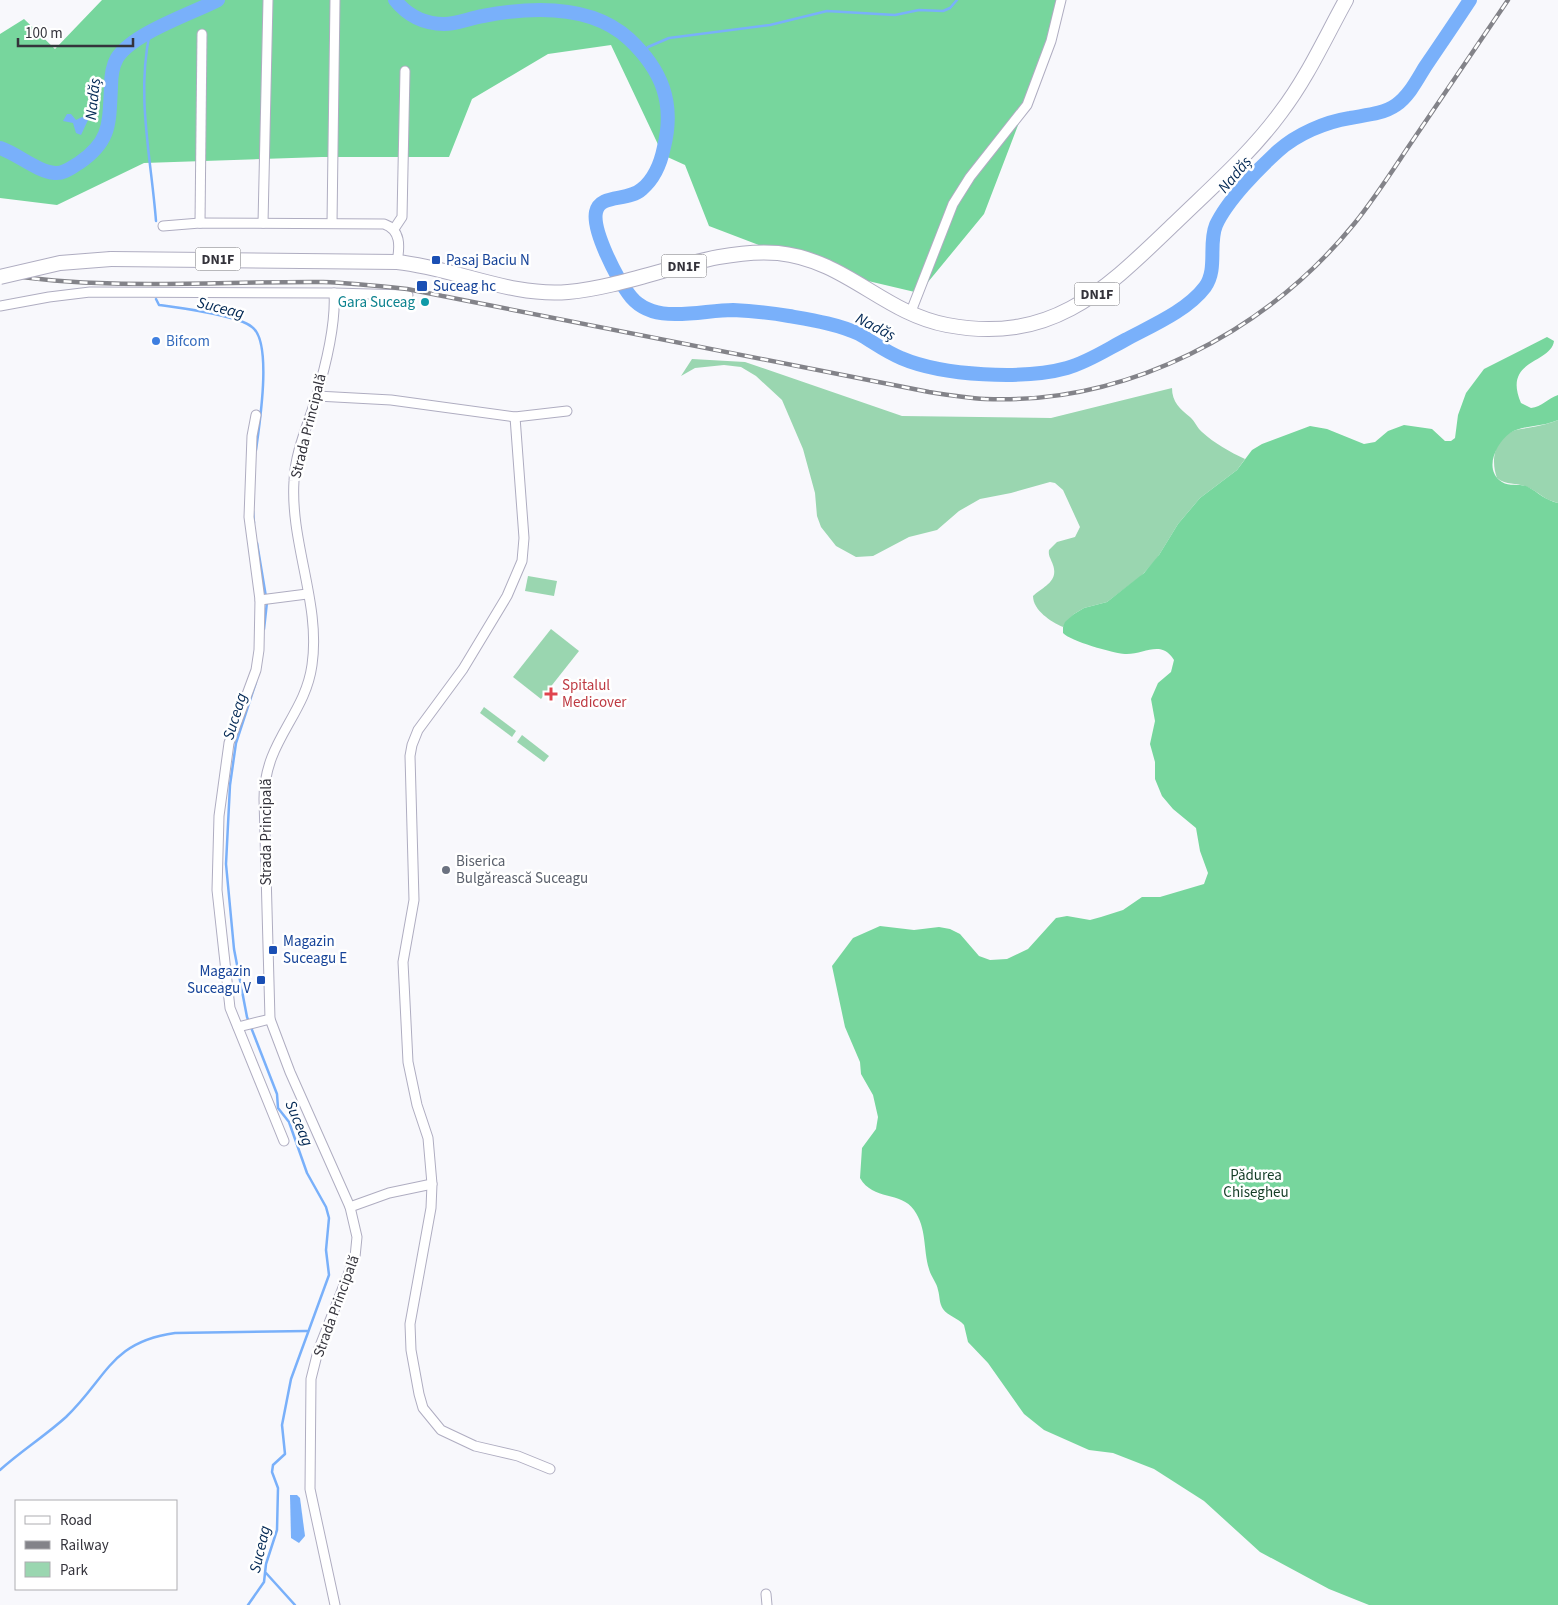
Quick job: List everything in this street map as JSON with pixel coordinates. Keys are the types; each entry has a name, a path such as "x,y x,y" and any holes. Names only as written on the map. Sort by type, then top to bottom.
{"main road":[{"name":"DN1F","path":"0,277 60,263 111,259 397,262 444,269 492,283 533,291 561,292 592,289 752,252 785,254 806,258 836,270 910,314 960,327 1008,328 1052,317 1098,293 1137,260 1268,128 1298,88 1346,0"}],"street":[{"path":"263,223 268,0"},
{"path":"332,223 335,0"},
{"path":"910,314 953,204 970,177 1028,105 1050,45 1062,0"},
{"path":"200,223 202,34"},
{"path":"394,229 402,217 405,71"},
{"path":"163,226 200,223 384,224 394,229 399,241 397,262"},
{"path":"0,306 76,293 334,293 408,295"},
{"name":"Strada Principală","path":"334,293 334,310 317,396 301,445 293,486 294,508 313,642 310,674 302,698 273,752 264,786 266,1019 350,1207 357,1237 355,1258 318,1351 312,1379 310,1490 335,1605"},
{"path":"317,396 391,400 515,417 567,411"},
{"path":"256,415 252,436 249,517 264,600 260,650 256,670 230,743 218,834 217,890 230,1008 284,1141"},
{"path":"515,417 524,538 524,554 520,568 507,596 463,670 418,730 410,756 414,900 403,962 408,1062 417,1105 428,1138 432,1184 431,1208 418,1269 410,1333 413,1366 423,1408 441,1430 475,1446 518,1456 550,1469"},
{"path":"264,600 307,594"},
{"path":"238,1027 266,1019"},
{"path":"350,1207 389,1193 432,1184"},
{"path":"766,1594 767,1605"}],"green space":[{"path":"102,0 1066,0 984,214 919,293 830,272 709,226 685,165 663,155 611,45 548,54 472,99 449,157 322,157 144,163 57,205 0,198 0,34 24,19 55,49"},
{"name":"Pădurea Chisegheu","path":"1547,337 1554,341 1551,348 1522,370 1518,378 1517,389 1521,403 1531,408 1558,395 1558,420 1515,430 1510,433 1500,443 1492,464 1496,477 1502,482 1525,486 1558,503 1558,1605 1369,1605 1329,1589 1260,1552 1204,1501 1154,1469 1113,1453 1089,1450 1044,1430 1024,1414 988,1363 968,1342 964,1325 943,1309 937,1287 929,1269 921,1224 914,1210 902,1200 872,1190 860,1178 862,1148 876,1129 878,1117 873,1095 861,1074 860,1062 845,1027 832,966 853,938 880,926 914,930 939,927 950,929 960,934 979,956 990,960 1007,959 1028,949 1056,918 1067,916 1090,920 1123,910 1142,897 1160,897 1204,884 1208,873 1200,851 1196,828 1173,809 1162,796 1155,779 1155,762 1150,744 1155,721 1151,699 1158,683 1171,672 1174,660 1164,650 1158,649 1125,654 1083,643 1063,633 1065,622 1084,608 1107,602 1144,573 1159,555 1178,524 1200,498 1237,470 1252,450 1262,444 1310,426 1327,429 1364,444 1375,442 1388,431 1404,425 1432,429 1445,441 1451,441 1455,438 1458,415 1466,393 1484,369"},
{"path":"692,359 745,362 902,416 1051,418 1172,388 1173,397 1177,405 1192,419 1200,430 1217,444 1245,459 1237,470 1200,498 1178,524 1156,560 1140,577 1107,602 1084,608 1074,614 1063,627 1048,619 1039,611 1033,596 1049,584 1054,576 1049,550 1057,542 1075,537 1080,527 1063,490 1055,483 1050,482 980,499 959,511 937,530 909,537 873,556 856,557 836,546 821,527 817,516 815,493 803,449 782,400 756,376 741,367 724,365 695,368 681,376"},
{"path":"1558,420 1558,503 1527,487 1504,482 1497,478 1494,456 1503,438 1516,430"},
{"path":"528,576 557,581 554,596 525,591"},
{"path":"551,629 579,651 541,699 513,677"},
{"path":"484,707 516,731 512,737 480,713"},
{"path":"522,735 549,756 544,762 517,742"}],"water":[{"path":"67,114 71,114 76,120 82,117 89,118 81,135 76,133 73,123 63,121"},
{"path":"290,1495 297,1495 300,1498 305,1536 299,1543 291,1538"}],"waterway":[{"name":"Nadăș","path":"0,148 48,172 58,173 65,171 79,163 97,147 106,131 110,111 112,76 117,58 136,40 149,32 218,0"},
{"name":"Nadăș","path":"395,0 416,18 437,24 454,23 483,16 520,11 540,10 578,14 597,19 614,28 629,39 650,63 663,88 666,102 668,116 663,153 656,170 642,189 636,193 603,202 596,212 601,242 612,266 628,293 649,310 676,314 733,310 775,314 816,321 859,334 895,356 918,364 961,372 1007,375 1049,372 1075,365 1097,356 1179,311 1189,303 1205,287 1209,280 1216,225 1235,196 1252,176 1278,151 1303,134 1331,122 1386,110 1401,101 1412,88 1470,0"},
{"path":"642,55 648,47 669,38 770,25 827,11 895,15 919,10 943,11 950,8 957,0"},
{"name":"Suceag","path":"150,32 144,79 144,103 156,221"},
{"name":"Suceag","path":"156,299 159,305 234,319 252,327 258,336 262,349 263,386 256,450"},
{"name":"Suceag","path":"253,511 254,523"},
{"name":"Suceag","path":"257,543 266,597"},
{"name":"Suceag","path":"264,629 267,602"},
{"name":"Suceag","path":"248,1605 264,1582 266,1564 277,1530 278,1488 272,1472 273,1465 285,1454 282,1425 291,1379 329,1275 326,1250 329,1218 326,1207 307,1173 289,1122 278,1108 277,1094 247,1017 234,949 226,864 230,785 236,743 256,682"},
{"path":"0,1470 66,1417 80,1403 111,1364 136,1344 175,1333 307,1331"},
{"path":"266,1573 295,1605"}],"railway":[{"path":"0,274 40,279 121,284 323,282 407,289 929,392 985,399 1038,398 1090,389 1141,375 1190,354 1236,328 1279,298 1319,263 1369,204 1508,0"}],"place":[{"name":"Pasaj Baciu N","path":"436,260"},
{"name":"Suceag hc","path":"422,286"},
{"name":"Gara Suceag","path":"425,302"},
{"name":"Bifcom","path":"156,341"},
{"name":"Spitalul Medicover","path":"551,694"},
{"name":"Biserica Bulgărească Suceagu","path":"446,870"},
{"name":"Magazin Suceagu E","path":"273,950"},
{"name":"Magazin Suceagu V","path":"261,980"}]}
